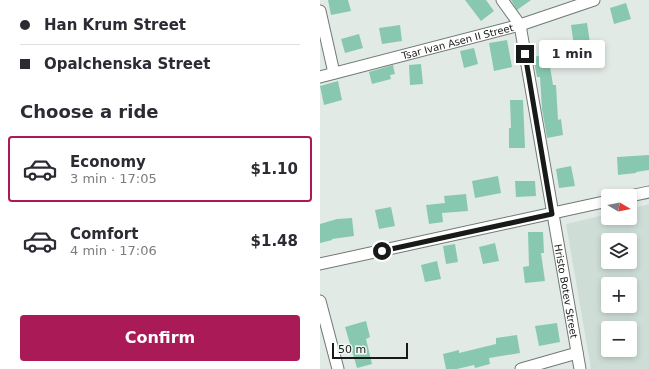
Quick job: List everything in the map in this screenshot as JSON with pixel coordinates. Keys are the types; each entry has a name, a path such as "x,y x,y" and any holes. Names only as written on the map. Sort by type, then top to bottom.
{"street":[{"path":"502,0 520,25"},
{"name":"Tsar Ivan Asen II Street","path":"320,76 520,25 594,0"},
{"path":"320,11 334,73"},
{"name":"Hristo Botev Street","path":"520,25 580,369"},
{"path":"637,195 649,192"},
{"path":"320,264 601,203"},
{"path":"320,301 338,369"},
{"path":"522,369 577,353"}],"shaded area":[{"path":"649,204 649,369 591,369 566,224 601,216 601,225 637,225 637,207"}],"building":[{"path":"328,0 348,0 351,11 331,15"},
{"path":"465,0 486,0 494,11 481,21"},
{"path":"511,0 531,0 517,10"},
{"path":"626,3 631,19 614,24 610,8"},
{"path":"587,23 590,43 574,46 571,25"},
{"path":"400,25 402,41 382,44 379,28"},
{"path":"359,34 363,48 345,53 341,39"},
{"path":"507,40 512,67 494,71 489,43"},
{"path":"474,48 478,64 464,68 460,51"},
{"path":"548,54 553,85 556,85 558,120 561,119 563,135 547,138 542,109 540,77 537,77 533,57"},
{"path":"421,64 423,84 410,85 409,65"},
{"path":"393,65 395,74 390,75 391,79 372,84 369,72"},
{"path":"338,81 342,100 324,105 320,86"},
{"path":"510,100 523,100 525,148 509,148 509,128 511,128"},
{"path":"649,155 649,170 618,175 617,157"},
{"path":"571,166 575,186 559,188 556,169"},
{"path":"498,176 501,193 475,198 472,181"},
{"path":"515,181 535,181 536,196 516,197"},
{"path":"466,194 468,211 442,213 443,222 429,224 426,205 445,203 444,196"},
{"path":"391,207 395,226 379,229 375,210"},
{"path":"352,218 354,236 332,239 320,243 320,224 337,219"},
{"path":"528,232 543,232 544,253 541,253 545,281 525,283 523,267 529,266"},
{"path":"495,243 499,261 483,264 479,247"},
{"path":"455,244 458,262 446,264 443,246"},
{"path":"437,261 441,279 425,282 421,265"},
{"path":"366,321 370,337 366,339 372,364 357,368 345,327"},
{"path":"557,323 560,342 539,346 535,326"},
{"path":"517,335 520,353 489,358 490,364 475,368 474,365 457,369 446,369 443,354 459,350 459,353 496,344 496,338"}],"route":[{"path":"382,251 552,214 525,54"}]}
